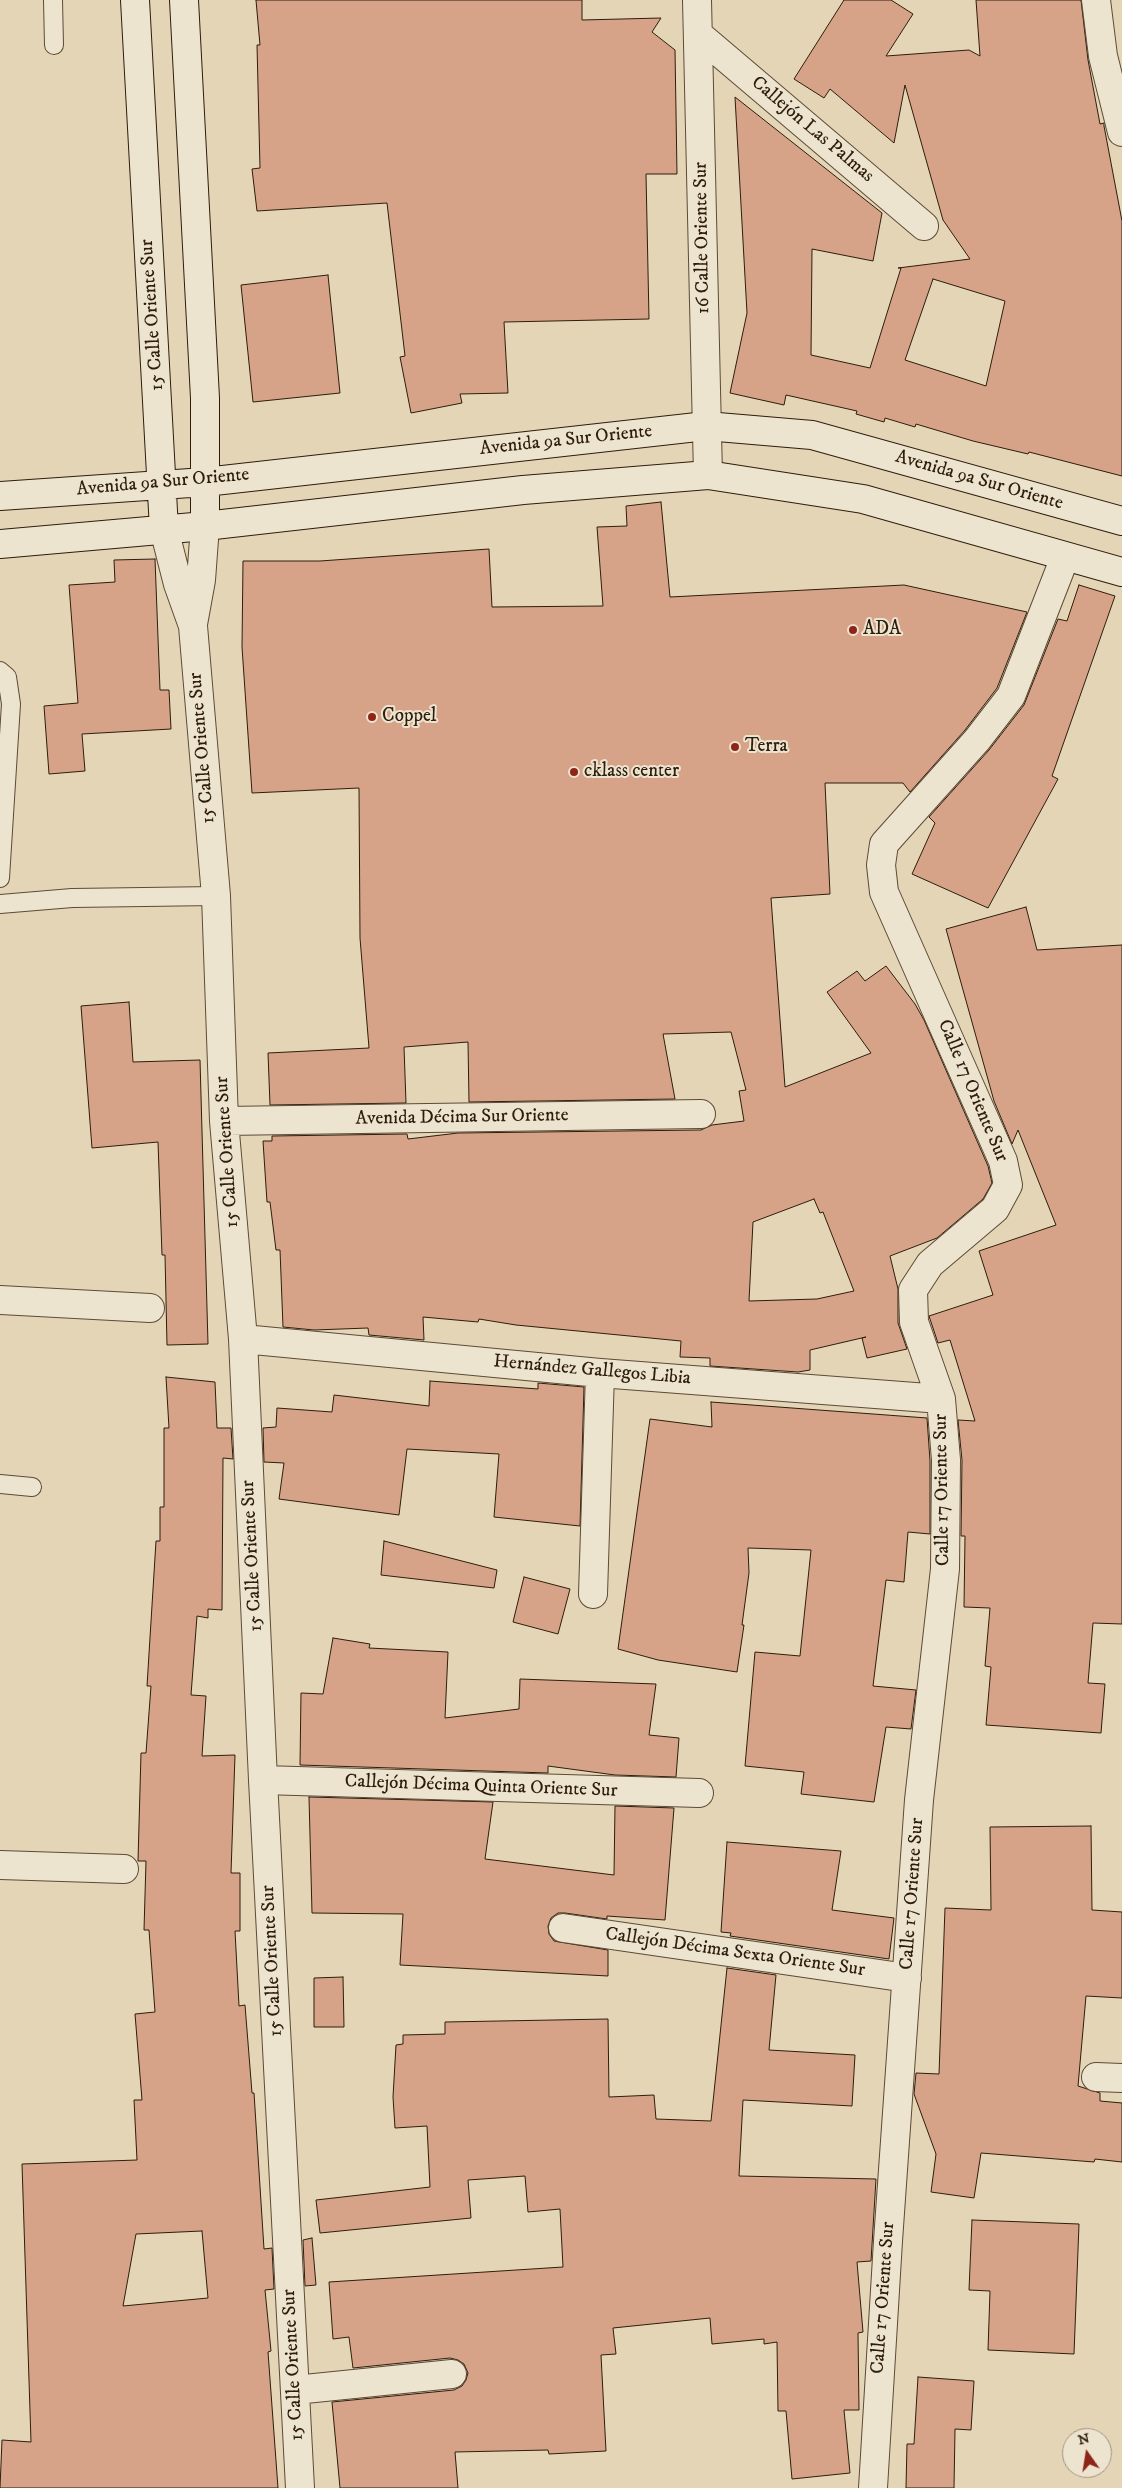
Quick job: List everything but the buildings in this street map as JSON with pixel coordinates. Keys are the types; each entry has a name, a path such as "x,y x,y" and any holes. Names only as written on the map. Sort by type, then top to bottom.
{"street":[{"name":"15 Calle Oriente Sur","path":"135,0 158,392 160,485 164,529 178,584 193,626"},
{"name":"15 Calle Oriente Sur","path":"184,0 204,379 205,526 201,580 193,626 216,896 224,1121 244,1339 263,1780 300,2488"},
{"name":"16 Calle Oriente Sur","path":"697,0 708,475"},
{"path":"1096,0 1113,56 1122,132"},
{"name":"Callejón Las Palmas","path":"699,35 924,226"},
{"name":"Avenida 9a Sur Oriente","path":"0,496 205,482 706,426 812,435 1122,521"},
{"path":"0,544 205,526 523,490 708,475 863,499 1122,572"},
{"name":"Calle 17 Oriente Sur","path":"873,2488 920,1800 945,1569 946,1460 941,1399 914,1322 913,1290 930,1264 995,1209 1008,1185 1003,1161 884,892 881,865 884,844 977,740 1011,696 1065,557"},
{"name":"Avenida Décima Sur Oriente","path":"224,1121 700,1114"},
{"path":"0,1300 150,1308"},
{"name":"Hernández Gallegos Libia","path":"244,1339 600,1372 941,1399"},
{"path":"592,1594 600,1372"},
{"name":"Callejón Décima Quinta Oriente Sur","path":"263,1780 699,1793"},
{"path":"0,1865 124,1869"},
{"name":"Callejón Décima Sexta Oriente Sur","path":"562,1928 907,1978"},
{"path":"295,2390 452,2374"}],"lane":[{"path":"53,0 54,45"},
{"path":"0,671 7,677 11,704 0,878"},
{"path":"0,904 72,898 216,896"},
{"path":"0,1484 32,1487"}],"place":[{"name":"ADA","path":"853,630"},
{"name":"Coppel","path":"372,717"},
{"name":"Terra","path":"735,747"},
{"name":"cklass center","path":"574,772"}]}
